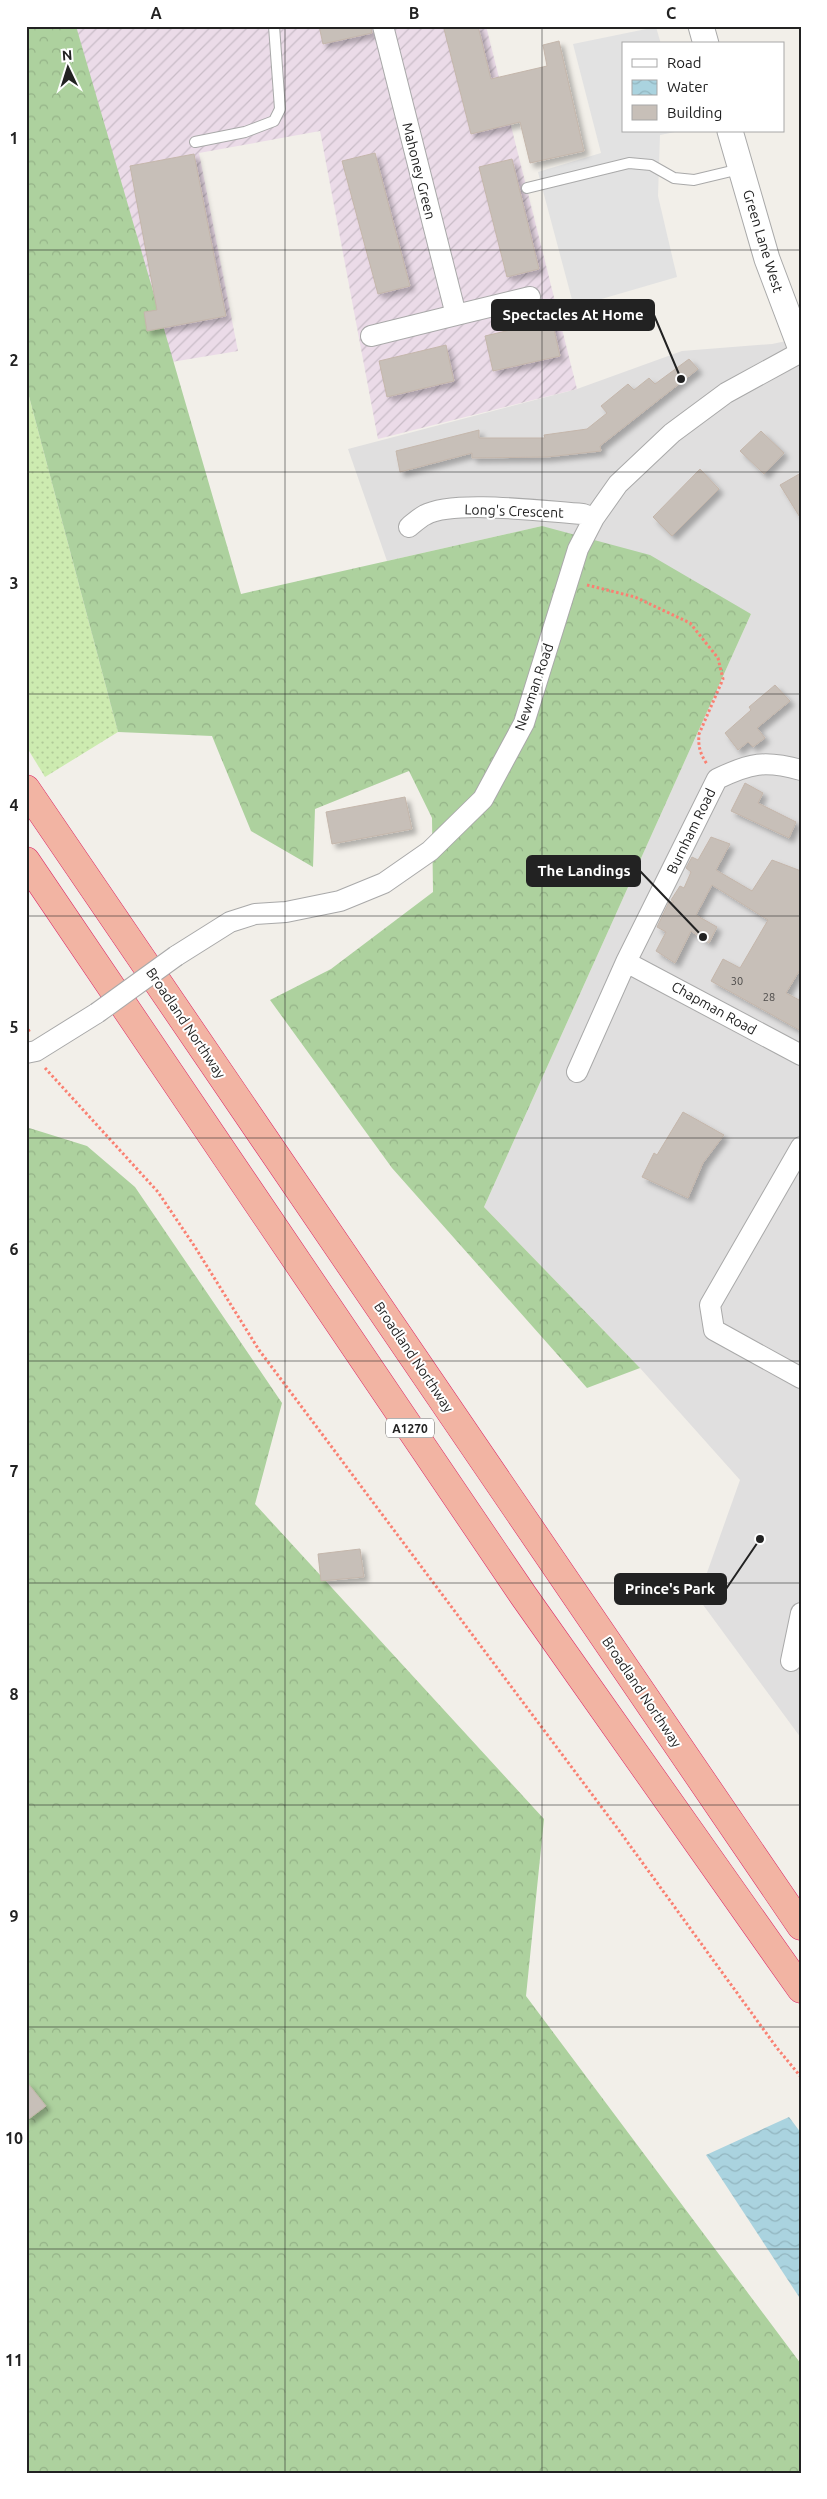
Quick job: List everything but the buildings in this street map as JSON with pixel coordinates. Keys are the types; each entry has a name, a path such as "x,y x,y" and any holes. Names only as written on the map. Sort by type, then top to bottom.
{"highway":[{"name":"Broadland Northway","path":"26,789 801,1926"},
{"name":"A1270","path":"26,861 523,1595 801,1989"}],"street":[{"name":"Mahoney Green","path":"383,26 456,315"},
{"path":"701,26 705,42"},
{"name":"Green Lane West","path":"730,132 767,259 801,351"},
{"path":"371,336 530,297"},
{"name":"Newman Road","path":"31,1052 97,1013 176,956 230,922 255,914 286,912 340,901 384,883 430,851 483,799 524,723 578,549 594,518 618,484 672,433 726,393 801,351"},
{"name":"Long's Crescent","path":"409,526 426,514 449,509 494,508 583,514 594,518"},
{"name":"Burnham Road","path":"577,1072 626,962 717,779 744,766 776,763 801,770"},
{"name":"Chapman Road","path":"626,962 801,1055"},
{"path":"801,1147 710,1305 714,1330 801,1378"},
{"path":"790,1661 801,1613"}],"lane":[{"path":"195,142 245,132 274,121 280,109 274,26"},
{"path":"527,188 629,163 651,165 674,178 694,180 740,169"}],"path":[{"path":"569,581 635,597 690,623 718,658 723,679 699,734 698,742 700,753 717,779"},
{"path":"31,1052 46,1071 158,1192 195,1247 259,1350 612,1821 777,2048 801,2077"}],"shaded area":[{"path":"45,26 486,26 577,389 378,439 320,131 199,153 238,351 105,373"},
{"path":"656,27 660,42 622,42 622,132 675,132 660,135 658,196 677,277 574,307 538,172 601,153 573,44"},
{"path":"801,338 801,1738 698,1598 740,1480 640,1368 484,1207 751,614 542,526 387,561 348,449 577,389 682,351 772,344"}],"green space":[{"path":"26,26 76,26 241,594 542,526 650,555 751,614 484,1207 640,1368 587,1388 392,1168 270,1000 331,969 433,892 432,818 409,771 315,809 313,867 251,831 212,736 118,732 26,385"},
{"path":"26,385 118,732 45,777 26,746"},
{"path":"26,1127 87,1146 135,1187 282,1403 255,1504 544,1819 526,1996 801,2364 801,2473 26,2473"}],"water":[{"path":"789,2117 801,2133 801,2300 706,2155"}],"place":[{"name":"Spectacles At Home","path":"681,379"},
{"name":"The Landings","path":"703,937"},
{"name":"Prince's Park","path":"760,1539"}]}
